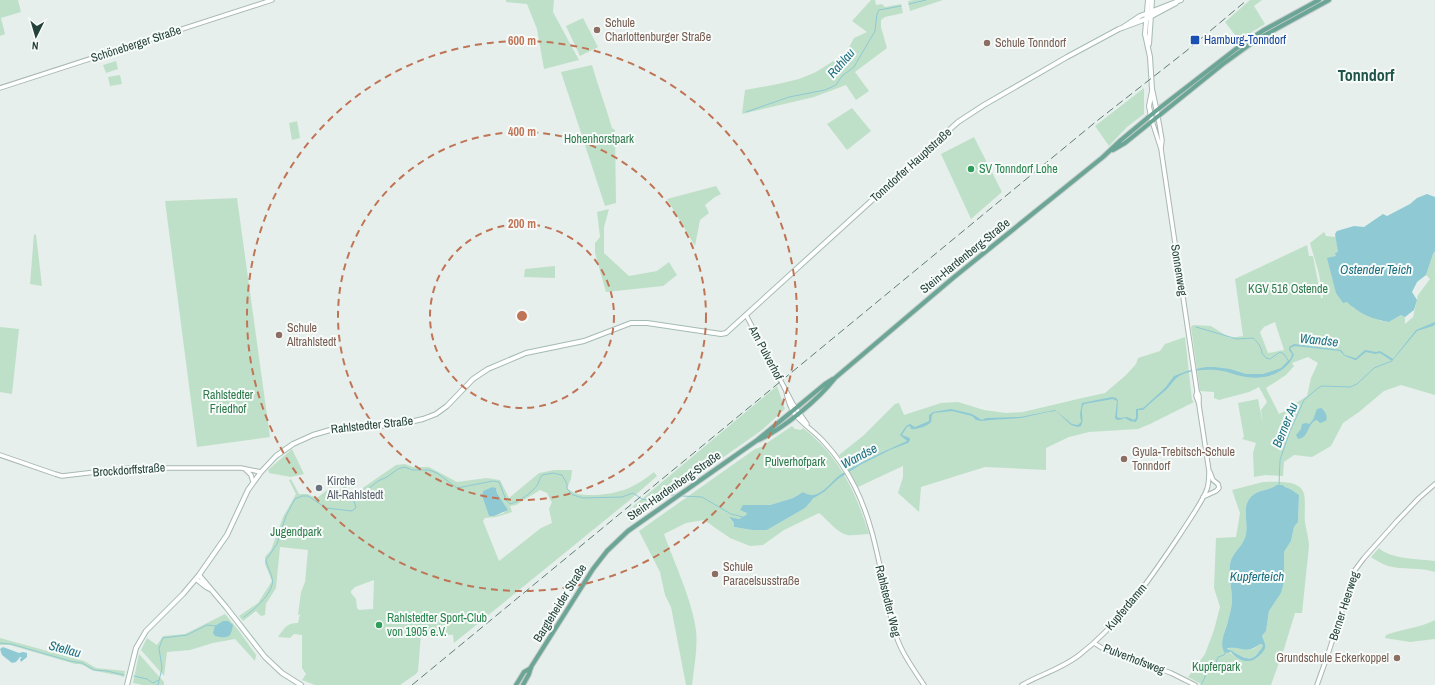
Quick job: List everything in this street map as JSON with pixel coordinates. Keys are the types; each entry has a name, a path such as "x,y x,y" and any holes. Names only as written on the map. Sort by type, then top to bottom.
{"main road":[{"name":"Sonnenweg","path":"1148,0 1145,34 1148,47 1152,89 1158,117"},
{"name":"Sonnenweg","path":"1148,47 1150,38 1152,0"},
{"name":"Tonndorfer Hauptstraße","path":"725,334 958,122 984,105 1131,21 1146,13 1181,0"},
{"name":"Stein-Hardenberg-Straße","path":"1109,152 1120,140 1150,115 1239,47 1264,30 1319,0"},
{"name":"Stein-Hardenberg-Straße","path":"607,551 628,531 756,441 825,384 835,378 949,281 1109,152 1124,143 1158,117 1223,64 1256,40 1329,0"},
{"name":"Tonndorfer Hauptstraße","path":"1121,28 1146,19 1176,2"},
{"name":"Sonnenweg","path":"1152,89 1149,101 1152,121"},
{"name":"Rahlstedter Straße","path":"127,685 135,651 140,640 150,626 198,577 227,535 253,482 272,459 285,449 317,433 347,426 402,424 420,420 447,406 479,374 507,361 531,351 579,342 634,322 725,334"},
{"name":"Stein-Hardenberg-Straße","path":"756,441 764,438 797,414 828,387 835,378"},
{"name":"Bargteheider Straße","path":"523,685 531,667 593,569 607,551"},
{"path":"198,577 209,585 210,589 266,657 282,673 301,685"},
{"name":"Bargteheider Straße","path":"516,685 524,672 531,667"}],"street":[{"name":"Schöneberger Straße","path":"0,88 272,0"},
{"name":"Sonnenweg","path":"1158,117 1162,140 1161,150"},
{"name":"Sonnenweg","path":"1152,121 1161,150 1209,471 1208,485"},
{"name":"Am Pulverhof","path":"746,316 786,391 787,401 807,426 825,442 848,475 862,503 870,525 878,558"},
{"name":"Brockdorffstraße","path":"0,455 62,476 130,468 241,468 260,472"},
{"path":"241,468 250,474 253,482"},
{"name":"Sonnenweg","path":"1209,471 1215,481"},
{"path":"1202,498 1217,491 1219,487 1215,481 1208,485 1210,491 1214,492"},
{"name":"Berner Heerweg","path":"1317,685 1355,570 1367,554 1397,521 1435,484"},
{"name":"Kupferdamm","path":"1022,685 1059,668 1073,660 1094,644 1119,617 1156,570 1202,498 1208,485"},
{"name":"Rahlstedter Weg","path":"878,558 898,641 908,661 924,685"},
{"name":"Pulverhofsweg","path":"1094,644 1171,673 1195,685"}],"green space":[{"path":"0,0 18,0 21,12 1,18 5,34 0,36"},
{"path":"506,0 554,0 553,12 579,60 544,69 537,29 527,4 506,2"},
{"path":"871,0 875,0 876,5 882,4 885,7 901,4 903,13 885,17 881,20 881,27 887,48 855,72 869,91 856,100 846,85 814,97 742,114 745,90 799,79 816,72 846,53 854,38 867,32 852,21"},
{"path":"943,0 910,11 908,1"},
{"path":"1250,0 1262,0 1254,6 1265,24 1239,40 1225,22"},
{"path":"583,18 598,47 580,56 566,26"},
{"path":"116,61 118,69 106,73 103,65"},
{"name":"Hohenhorstpark","path":"592,65 612,128 615,130 616,203 605,206 561,72"},
{"path":"120,75 122,84 110,86 108,77"},
{"path":"1144,88 1144,114 1127,127 1109,146 1095,126"},
{"path":"852,108 871,131 847,150 827,124"},
{"path":"297,121 300,138 292,140 289,123"},
{"name":"SV Tonndorf Lohe","path":"974,137 1002,192 971,219 941,154"},
{"path":"716,186 721,194 705,205 709,213 700,220 695,246 667,199"},
{"name":"Rahlstedter Friedhof","path":"237,198 270,437 197,447 165,201"},
{"path":"609,209 604,227 604,253 629,276 657,271 669,262 677,275 663,286 606,292 595,253 595,243 600,237 597,212"},
{"name":"KGV 516 Ostende","path":"1324,232 1326,236 1336,237 1338,252 1353,308 1381,321 1389,322 1401,315 1405,317 1405,324 1413,317 1418,295 1430,279 1426,275 1435,252 1435,395 1401,385 1384,391 1343,423 1331,446 1312,457 1294,455 1284,462 1283,476 1265,475 1254,477 1253,453 1256,443 1242,439 1244,437 1238,403 1258,399 1263,424 1261,410 1267,402 1259,387 1249,392 1219,400 1214,398 1214,392 1200,391 1191,327 1193,325 1211,326 1230,338 1243,336 1235,279 1307,245 1309,256 1313,256 1321,298 1323,298 1319,274 1310,243","holes":["1275,322 1284,350 1268,353 1260,332 1264,327","1308,357 1318,363 1311,378 1307,396 1296,403 1295,406 1279,414 1266,388 1286,375 1294,366 1292,363","1318,409 1323,409 1326,414 1325,422 1318,422 1314,420"]},
{"path":"34,234 36,235 42,286 30,284"},
{"path":"555,266 555,278 524,277 525,269"},
{"path":"0,327 19,329 12,394 0,392"},
{"path":"1185,337 1192,400 1194,402 1138,429 1089,432 1069,437 1046,448 1046,470 985,467 921,487 919,512 898,493 903,477 903,466 858,487 839,455 864,435 895,404 899,403 904,415 941,403 958,402 984,410 1006,413 1023,412 1105,393 1126,375 1136,364 1138,358 1160,351 1165,344"},
{"path":"777,386 785,409 762,430 630,523 625,513"},
{"name":"Pulverhofpark","path":"792,426 795,429 801,430 803,428 827,450 845,476 852,489 869,534 843,534 819,513 784,530 763,545 750,546 730,538 704,520 686,523 664,534 691,606 696,630 696,651 692,685 686,685 671,607 665,595 660,572 639,531 755,449 761,447","holes":["803,492 811,499 805,508 767,530 752,530 734,527 734,523 729,518 739,519 759,506 770,505 793,498"]},
{"path":"292,449 304,474 291,477 269,473 268,470"},
{"name":"Jugendpark","path":"405,464 413,467 429,467 457,482 486,478 500,480 509,498 539,473 554,470 572,470 571,479 567,488 578,494 585,495 614,493 641,482 654,472 657,476 631,499 454,643 453,635 421,634 418,671 400,685 315,685 302,680 306,674 302,668 302,635 294,634 290,638 278,637 288,625 298,623 301,592 305,582 308,550 280,547 276,588 266,604 265,615 261,616 256,611 243,621 239,616 258,603 272,581 265,564 265,557 271,550 283,517 296,494 289,480 291,479 299,494 307,494 317,498 331,487 336,492 345,486 354,494 396,465","holes":["492,487 497,490 497,493 506,507 504,513 489,516 482,496 483,491","540,490 547,493 552,502 549,509 552,523 541,528 499,561 483,521 485,518 496,517 512,512 510,506 516,505","374,580 373,609 359,610 357,608 356,599 351,593 355,587"]},
{"name":"Kupferpark","path":"1263,482 1286,482 1298,486 1302,489 1304,494 1305,522 1309,546 1302,613 1295,613 1271,685 1203,685 1188,677 1205,654 1214,630 1220,607 1214,588 1216,538 1236,537 1240,513 1232,490","holes":["1276,485 1283,485 1299,495 1298,522 1294,527 1291,541 1284,552 1281,593 1269,611 1266,631 1262,636 1264,646 1256,659 1243,660 1223,650 1223,638 1232,605 1229,570 1231,560 1245,538 1246,508 1248,501 1258,492 1270,489"]},
{"path":"1379,548 1384,552 1397,556 1435,561 1435,572 1394,567 1379,562 1371,557"},
{"path":"225,614 256,655 255,661 235,639 213,643 190,650 167,652 164,676 141,650 147,638 157,645 163,636 185,634"},
{"path":"1435,620 1435,639 1410,642 1385,638 1386,635 1423,625"},
{"path":"0,638 84,661 96,668 125,671 124,677 95,671 81,664 75,664 10,645 0,645"},
{"path":"1260,644 1263,645 1262,649 1253,658 1242,657 1226,650 1229,648 1253,649"},
{"path":"139,654 164,682 164,685 142,685 133,683"}],"water":[{"name":"Ostender Teich","path":"1427,194 1435,197 1435,251 1426,275 1417,282 1412,292 1417,300 1414,310 1405,317 1401,315 1389,322 1372,318 1361,313 1347,302 1343,303 1336,293 1327,258 1336,256 1335,253 1338,252 1335,234 1337,231 1354,226 1364,227 1383,214 1387,216 1410,204 1417,198"},
{"path":"1435,322 1433,326 1417,331 1392,361 1380,353 1375,354 1366,352 1355,360 1345,356 1340,351 1295,346 1290,348 1294,355 1290,362 1279,372 1265,377 1257,378 1239,376 1225,371 1214,370 1200,370 1186,373 1177,378 1143,410 1138,410 1138,418 1136,422 1125,418 1117,420 1115,418 1117,401 1113,399 1084,404 1082,409 1082,423 1081,426 1078,427 1071,425 1056,411 1021,418 982,421 976,420 972,416 952,411 934,413 931,422 927,425 916,429 911,429 910,426 907,427 902,435 910,438 908,443 892,449 860,465 838,479 824,492 812,499 805,508 767,530 752,530 734,527 734,523 729,517 739,519 746,515 747,513 740,510 743,505 770,505 793,498 803,492 810,495 817,494 839,475 907,441 900,435 906,426 910,424 915,427 929,421 929,415 933,412 951,409 972,414 982,420 986,418 1020,417 1055,410 1072,424 1078,425 1081,422 1080,414 1082,403 1112,397 1118,400 1117,417 1127,417 1134,420 1136,418 1136,409 1143,408 1165,388 1174,376 1187,371 1214,367 1230,369 1246,374 1263,374 1281,368 1291,358 1292,354 1289,347 1294,344 1341,350 1345,355 1355,358 1365,350 1376,352 1380,351 1393,359 1416,330"},
{"path":"1321,408 1326,413 1326,421 1320,423 1316,420 1313,422 1306,434 1302,438 1298,439 1296,435 1301,429 1302,424 1309,424 1317,409"},
{"name":"Kupferteich","path":"1276,485 1283,485 1299,495 1298,522 1294,527 1291,541 1284,552 1284,581 1281,593 1269,611 1266,631 1262,636 1265,643 1265,648 1256,659 1245,661 1237,658 1231,652 1225,653 1222,645 1232,602 1230,565 1233,556 1245,538 1246,508 1248,501 1254,494","holes":["1260,644 1263,645 1258,653 1251,658 1243,657 1227,649 1233,648 1247,650"]},
{"path":"492,487 496,488 497,493 508,510 494,516 489,516 482,496 483,491"},
{"path":"223,621 228,621 233,625 230,635 226,637 215,636 213,633 215,626"},
{"path":"3,647 19,653 27,653 27,657 21,662 20,659 22,657 20,657 16,662 12,663 2,655 0,649"}],"waterway":[{"name":"Rahlau","path":"909,4 926,0"},
{"name":"Rahlau","path":"746,112 789,97 825,90 836,85 842,76 854,67 875,31 877,14 879,10 901,6"},
{"path":"1196,327 1237,339 1253,338 1259,345 1266,358 1270,359 1280,352 1284,354 1289,362"},
{"name":"Berner Au","path":"1279,485 1280,460 1290,431 1304,400 1322,386 1350,387 1357,384 1374,368 1392,361"},
{"name":"Wandse","path":"244,617 263,600 271,589 272,578 266,560 277,544 286,516 295,499 302,496 308,496 326,508 352,511 356,508 354,496 367,490 378,481 404,467 413,470 429,470 437,473 457,488 493,481 499,482 506,500 510,504 522,499 529,493 538,484 542,475 553,473 562,475 567,484 567,489 573,495 583,498 622,497 633,493 642,499 653,500 665,495 676,495"},
{"name":"Wandse","path":"682,496 702,497 731,514 743,517"},
{"name":"Wandse","path":"158,685 162,668 159,648 163,638 187,635 207,625 216,626"},
{"name":"Stellau","path":"0,643 11,644 82,663 94,670 124,675"},
{"name":"Berner Au","path":"1201,685 1205,677 1206,669 1215,666 1218,657 1224,655 1225,653"},
{"name":"Stellau","path":"134,676 147,679 153,683 159,680"}],"railway":[{"path":"412,685 1098,120 1185,52 1247,0"}],"place":[{"name":"Schule Charlottenburger Straße","path":"597,30"},
{"name":"Hamburg-Tonndorf","path":"1195,40"},
{"name":"Schule Tonndorf","path":"987,43"},
{"name":"SV Tonndorf Lohe","path":"971,169"},
{"name":"Schule Altrahlstedt","path":"279,335"},
{"name":"Gyula-Trebitsch-Schule Tonndorf","path":"1124,459"},
{"name":"Kirche Alt-Rahlstedt","path":"319,488"},
{"name":"Schule Paracelsusstraße","path":"715,574"},
{"name":"Rahlstedter Sport-Club von 1905 e.V.","path":"379,625"},
{"name":"Grundschule Eckerkoppel","path":"1397,658"}],"district":[{"name":"Tonndorf","path":"1366,75"}]}
